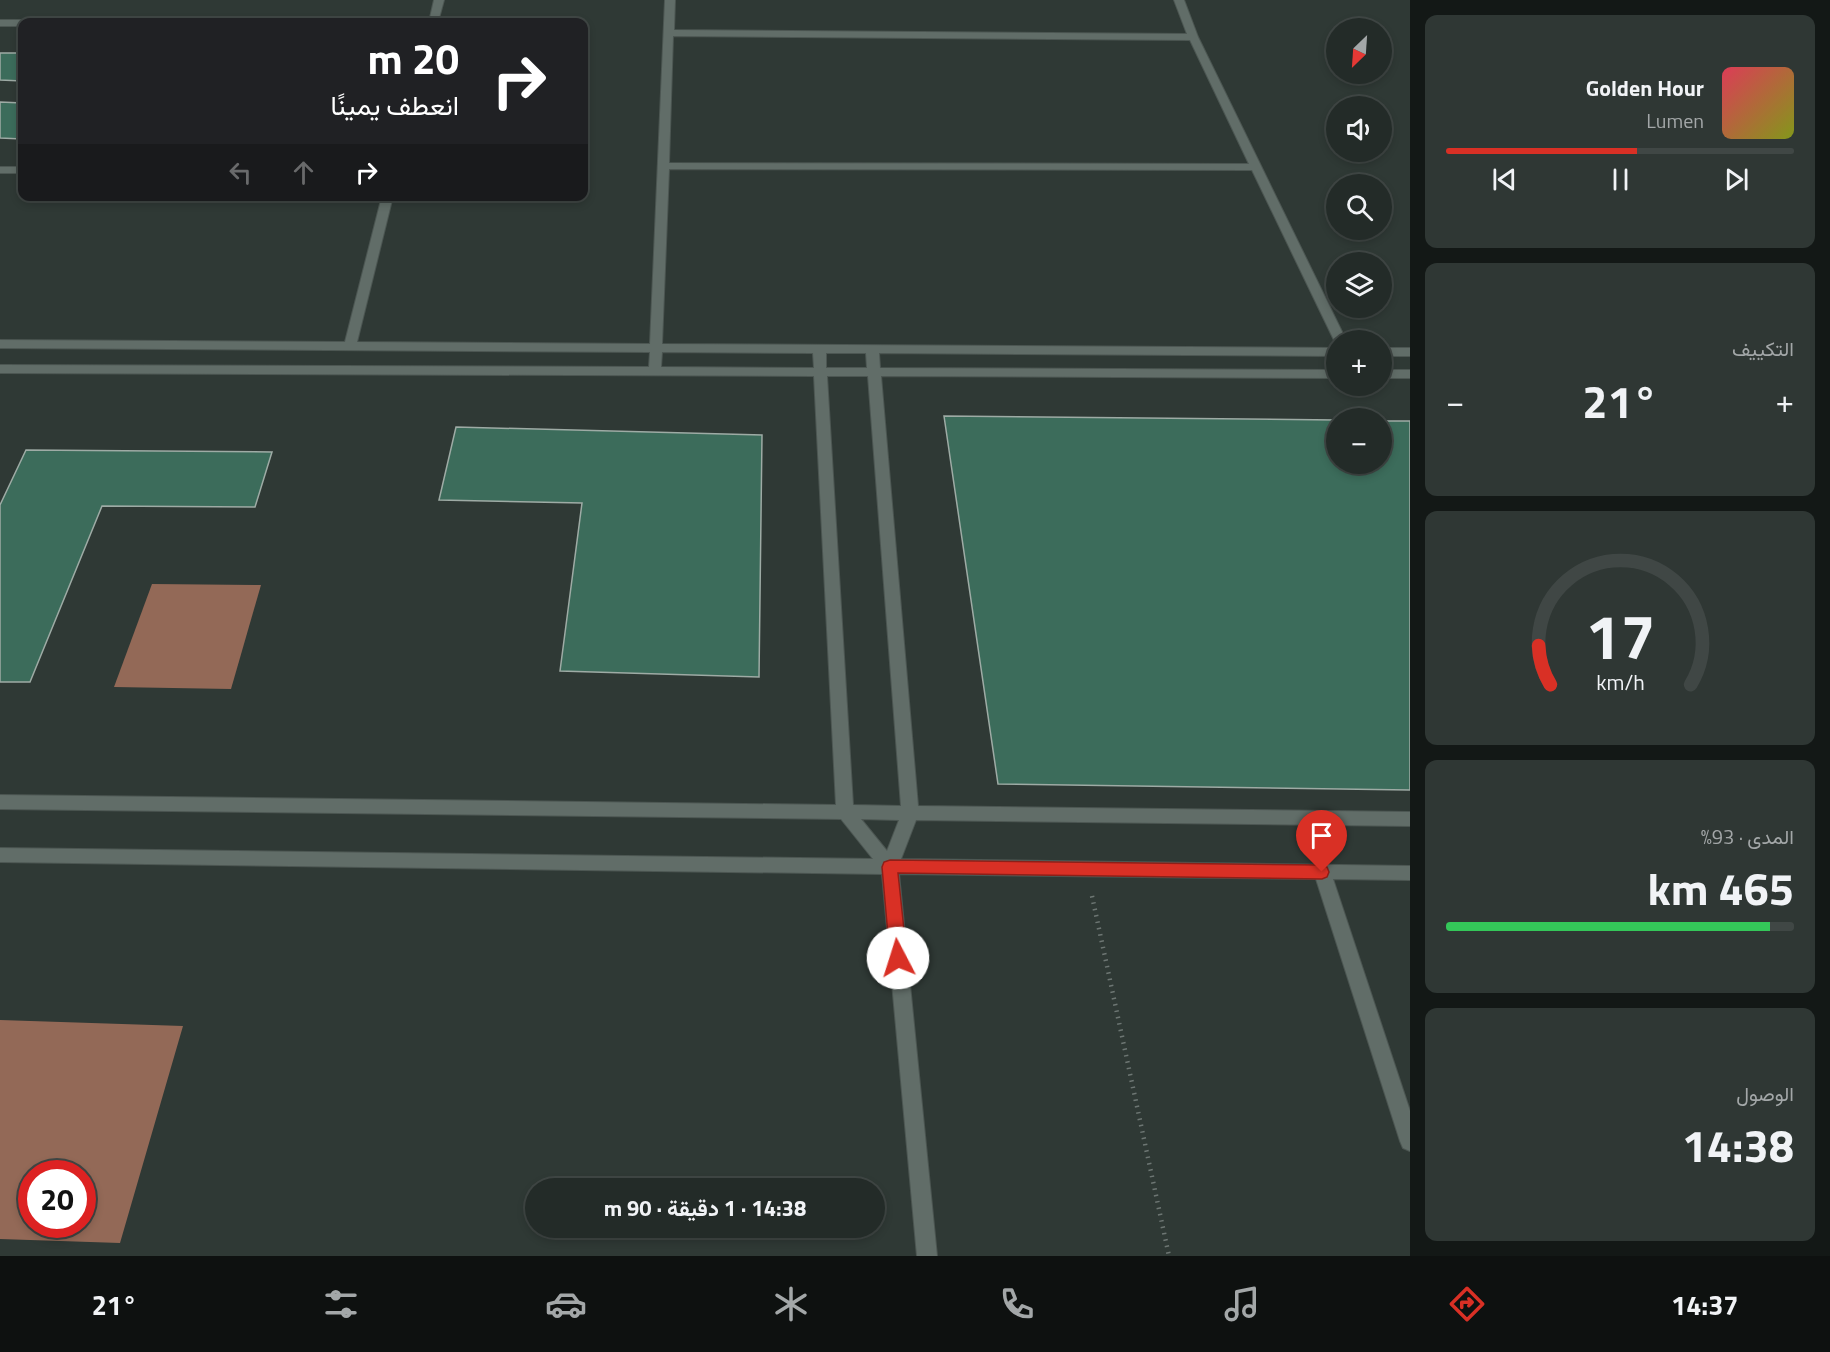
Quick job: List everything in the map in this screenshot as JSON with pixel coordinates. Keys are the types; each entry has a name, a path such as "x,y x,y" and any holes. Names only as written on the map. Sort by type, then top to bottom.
{"lane":[{"path":"434,18 439,0"},
{"path":"655,372 670,0"},
{"path":"1179,0 1192,37 1335,330"},
{"path":"0,23 18,23"},
{"path":"669,33 1192,37"},
{"path":"663,166 1256,167"},
{"path":"0,170 18,170"},
{"path":"350,346 387,201"},
{"path":"0,344 1326,352"},
{"path":"819,348 845,812 890,867"},
{"path":"872,349 910,813 890,867 927,1256"},
{"path":"1392,352 1410,352"},
{"path":"0,369 1326,374"},
{"path":"1392,374 1410,375"},
{"path":"0,802 1410,819"},
{"path":"0,855 1410,873"},
{"path":"1322,872 1410,1141"}],"path":[{"path":"1087,869 1169,1256"}],"shaded area":[{"path":"152,584 261,585 231,689 114,687"},
{"path":"0,1020 183,1026 120,1243 0,1239"}],"building":[{"path":"0,53 18,53 18,81 0,80"},
{"path":"0,102 18,103 18,139 0,138"},
{"path":"944,416 1326,420 1326,474 1392,474 1392,421 1410,421 1410,790 998,784"},
{"path":"456,427 762,435 759,677 560,671 582,503 439,500"},
{"path":"26,450 272,452 255,507 102,506 30,682 0,682 0,505"}],"route":[{"path":"898,958 890,867 1322,872"}]}
